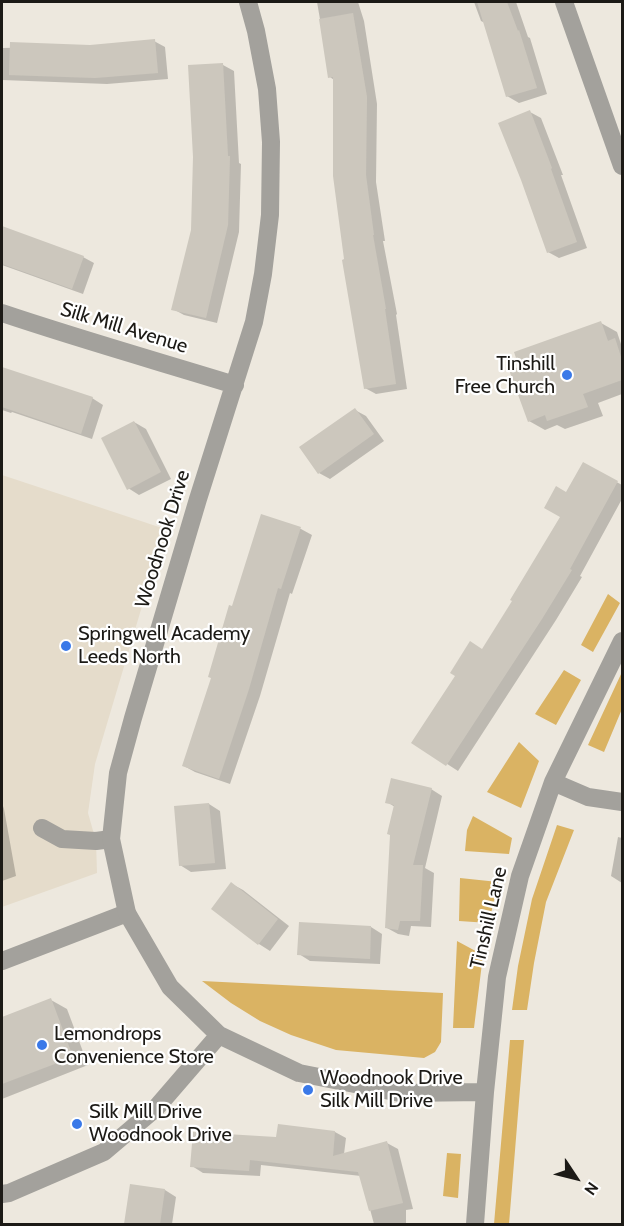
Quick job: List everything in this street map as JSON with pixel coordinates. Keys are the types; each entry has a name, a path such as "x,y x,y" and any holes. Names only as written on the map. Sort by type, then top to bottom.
{"street":[{"name":"Woodnook Drive","path":"248,2 267,89 271,142 270,215 263,274 254,322 198,499 118,773 111,839 127,913 170,987 219,1035 299,1073 400,1093 485,1092"},
{"path":"564,2 622,166"},
{"name":"Silk Mill Avenue","path":"2,313 72,337 235,385"},
{"name":"Tinshill Lane","path":"476,1224 485,1092 497,977 520,876 553,782 622,641"},
{"path":"553,782 588,797 622,802"},
{"path":"42,828 62,839 96,841 111,839"},
{"path":"2,961 127,913"},
{"path":"2,1194 9,1194 104,1152 156,1108 219,1035"}],"shaded area":[{"name":"Springwell Academy Leeds North","path":"2,475 165,529 95,764 88,813 96,841 97,873 2,907"},
{"path":"608,594 620,603 593,652 581,645"},
{"path":"564,670 581,680 556,725 535,714"},
{"path":"622,672 622,709 604,752 588,745"},
{"path":"519,742 539,761 521,808 487,792"},
{"path":"473,816 512,838 509,854 465,851 467,830"},
{"path":"557,825 574,830 546,902 527,1010 512,1010 518,966 532,899"},
{"path":"460,878 498,882 489,923 459,921"},
{"path":"457,941 483,955 474,1028 453,1028"},
{"path":"202,981 443,993 441,1042 435,1052 424,1058 336,1050 291,1035 260,1021"},
{"path":"510,1040 524,1040 509,1224 494,1224"},
{"path":"447,1153 461,1154 458,1198 443,1196"}],"building":[{"path":"477,2 507,2 519,30 537,88 506,97"},
{"path":"353,13 367,97 366,175 396,384 364,389 342,260 344,259 333,176 333,77 328,78 319,19"},
{"path":"155,39 158,73 95,78 9,75 10,42 90,45"},
{"path":"223,63 228,156 230,156 228,225 206,318 171,310 191,230 193,157 188,65"},
{"path":"530,110 577,242 547,253 498,123"},
{"path":"2,226 84,256 72,289 2,264"},
{"name":"Tinshill Free Church","path":"601,321 608,341 615,338 622,360 622,380 583,394 588,407 547,421 545,415 528,422 509,370 519,367 514,352"},
{"path":"2,367 93,397 81,434 2,407"},
{"path":"355,408 374,434 318,474 299,447"},
{"path":"134,421 161,472 127,490 101,438"},
{"path":"583,462 618,481 570,569 572,570 446,766 411,743 455,676 450,673 470,641 482,649 512,601 510,600 560,517 544,508 556,486 566,492"},
{"path":"261,514 301,527 281,589 278,588 249,689 219,779 182,766 211,678 208,677 229,605 232,606"},
{"path":"391,778 432,788 413,865 423,865 420,921 400,921 398,930 385,928 390,835 387,834 394,805 385,803"},
{"path":"209,803 215,863 179,866 174,806"},
{"path":"231,882 278,919 258,945 211,909"},
{"path":"299,922 371,926 370,959 297,955"},
{"path":"51,998 73,1057 2,1084 2,1017"},
{"path":"278,1124 335,1131 333,1156 387,1141 403,1203 369,1211 358,1172 250,1160 249,1171 190,1167 193,1132 276,1137"},
{"path":"130,1184 165,1189 160,1224 124,1224"}],"place":[{"name":"Tinshill Free Church","path":"567,375"},
{"name":"Springwell Academy Leeds North","path":"66,646"},
{"name":"Lemondrops Convenience Store","path":"42,1045"},
{"name":"Woodnook Drive Silk Mill Drive","path":"308,1090"},
{"name":"Silk Mill Drive Woodnook Drive","path":"77,1124"}]}
